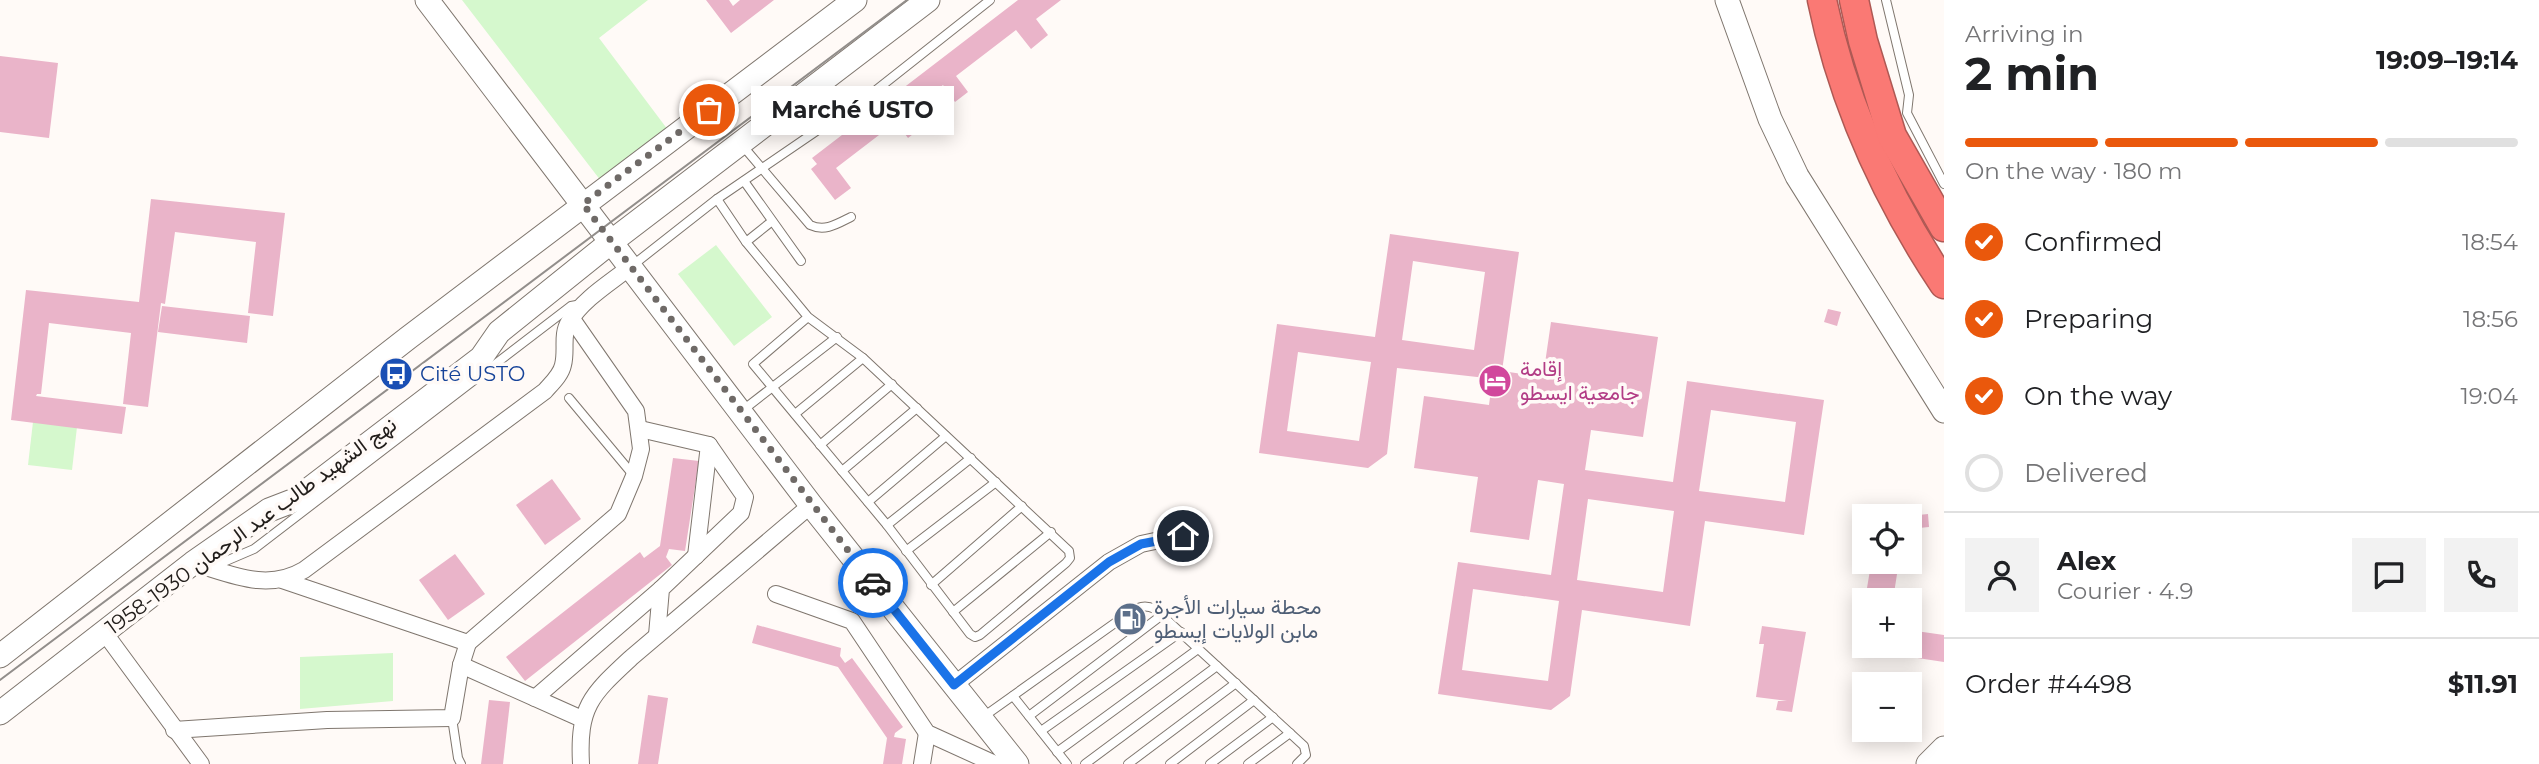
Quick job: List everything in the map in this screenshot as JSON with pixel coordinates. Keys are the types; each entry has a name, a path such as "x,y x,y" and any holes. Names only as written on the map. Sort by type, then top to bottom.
{"highway":[{"path":"1822,0 1837,62 1873,159 1894,202 1944,284"},
{"path":"1854,0 1863,41 1892,136 1944,227"}],"main road":[{"path":"427,0 811,505 981,719 1007,763"},
{"path":"0,656 583,204 855,0"},
{"name":"نهج الشهيد طالب عبد الرحمان 1930-1958","path":"0,713 104,632 201,566 269,510 295,500 481,358 499,332 611,242 928,0"},
{"path":"1727,0 1770,119 1797,176 1944,411"},
{"path":"1928,764 1944,748"}],"street":[{"path":"201,566 259,582 282,580 304,570 545,391 563,365 564,335 572,319 583,304 630,267"},
{"path":"174,730 327,720 452,718 461,665 468,643 618,514 634,476 641,449 636,411 572,319"},
{"path":"535,698 661,589 741,513 745,496 709,445 640,429"},
{"path":"696,556 709,445"},
{"path":"581,764 579,735 582,719 589,703 604,683 811,505"},
{"path":"954,685 1109,562 1141,544 1183,536"},
{"path":"282,580 468,643"},
{"path":"657,635 661,589"},
{"path":"776,594 852,621 927,733 1007,763"},
{"path":"104,632 201,764"},
{"path":"461,665 582,719"},
{"path":"922,764 927,733"}],"lane":[{"path":"630,267 717,199 874,91 990,0"},
{"path":"1886,0 1909,95 1907,113 1944,184"},
{"path":"741,143 810,225 817,229 827,229 851,217"},
{"path":"744,181 801,261"},
{"path":"717,199 746,242 808,317 863,358 1069,551 1070,558 980,635 975,637 970,634 887,525 753,364 808,317"},
{"path":"746,242 771,222"},
{"path":"201,566 254,549 571,306 583,304"},
{"path":"740,411 837,337"},
{"path":"795,414 863,358"},
{"path":"820,445 892,384"},
{"path":"569,398 634,476"},
{"path":"842,471 917,408"},
{"path":"868,502 946,436"},
{"path":"887,525 971,458"},
{"path":"906,551 996,482"},
{"path":"931,585 1022,506"},
{"path":"953,612 1051,532"},
{"path":"981,719 1139,607 1147,605 1181,632 1304,746 1306,755 1297,764"},
{"path":"1029,716 1162,615"},
{"path":"1041,731 1181,632"},
{"path":"1058,752 1198,649"},
{"path":"1085,764 1217,666"},
{"path":"1128,764 1236,683"},
{"path":"1013,696 1067,764"},
{"path":"1170,764 1254,700"},
{"path":"1210,764 1273,717"},
{"path":"452,718 461,764"},
{"path":"1248,764 1290,733"}],"green space":[{"path":"462,0 648,0 599,38 668,130 601,181"},
{"path":"716,245 772,317 734,346 678,274"},
{"path":"33,422 77,427 72,470 28,465"},
{"path":"393,653 393,701 300,709 300,657"}],"building":[{"path":"706,0 729,0 733,6 740,0 774,0 731,33"},
{"path":"1018,0 1061,0 1036,19 1048,35 1031,49 1016,30 956,76 968,92 955,102 943,85 910,111 922,127 908,138 896,122 836,168 851,188 835,200 811,169 817,164 812,158"},
{"path":"0,56 58,63 49,138 0,132"},
{"path":"151,199 285,213 273,316 248,313 256,242 175,232 165,304 161,303 148,407 123,404 131,333 49,323 41,394 36,396 126,407 122,434 11,420 26,290 139,302"},
{"path":"1390,234 1519,252 1502,371 1543,377 1551,322 1658,337 1643,437 1591,430 1585,470 1673,482 1687,381 1824,400 1804,535 1705,521 1690,626 1582,610 1570,696 1551,710 1438,694 1458,562 1551,575 1564,484 1538,480 1529,540 1470,532 1478,477 1414,468 1424,396 1489,405 1492,382 1486,378 1397,368 1387,454 1368,468 1259,453 1277,324 1375,337","holes":["1413,261 1485,272 1474,350 1402,340","1298,352 1371,362 1359,441 1287,431","1711,410 1796,422 1785,502 1699,491","1588,499 1674,511 1663,592 1577,580","1473,589 1559,601 1548,681 1462,670"]},
{"path":"162,306 250,316 247,343 158,332"},
{"path":"1828,309 1841,312 1837,326 1824,322"},
{"path":"673,458 699,461 685,551 669,549 666,557 672,565 525,681 506,657 640,552 644,558 660,546"},
{"path":"552,479 581,519 545,545 516,505"},
{"path":"1928,514 1929,527 1922,528 1922,515"},
{"path":"455,554 485,594 448,620 419,580"},
{"path":"1869,574 1897,574 1895,588 1867,588"},
{"path":"757,625 841,648 840,656 845,663 852,658 903,727 894,737 906,739 902,764 883,764 887,738 838,667 752,643"},
{"path":"1762,626 1806,632 1792,712 1776,710 1778,701 1787,701 1756,697 1764,644 1759,644"},
{"path":"1922,632 1944,635 1944,662 1918,658 1922,658"},
{"path":"648,695 668,698 658,764 638,764"},
{"path":"489,700 510,702 503,764 481,764"}],"tram line":[{"path":"0,680 907,0"}],"way so far":[{"path":"709,110 583,204 873,583"}],"place":[{"name":"Marché USTO","path":"709,110"},
{"name":"Cité USTO","path":"396,374"},
{"name":"إقامة جامعية ايسطو","path":"1495,381"},
{"name":"محطة سيارات الأجرة مابن الولايات إيسطو","path":"1130,619"}],"route":[{"path":"873,583 954,685 1109,562 1141,544 1161,538 1183,536"}]}
